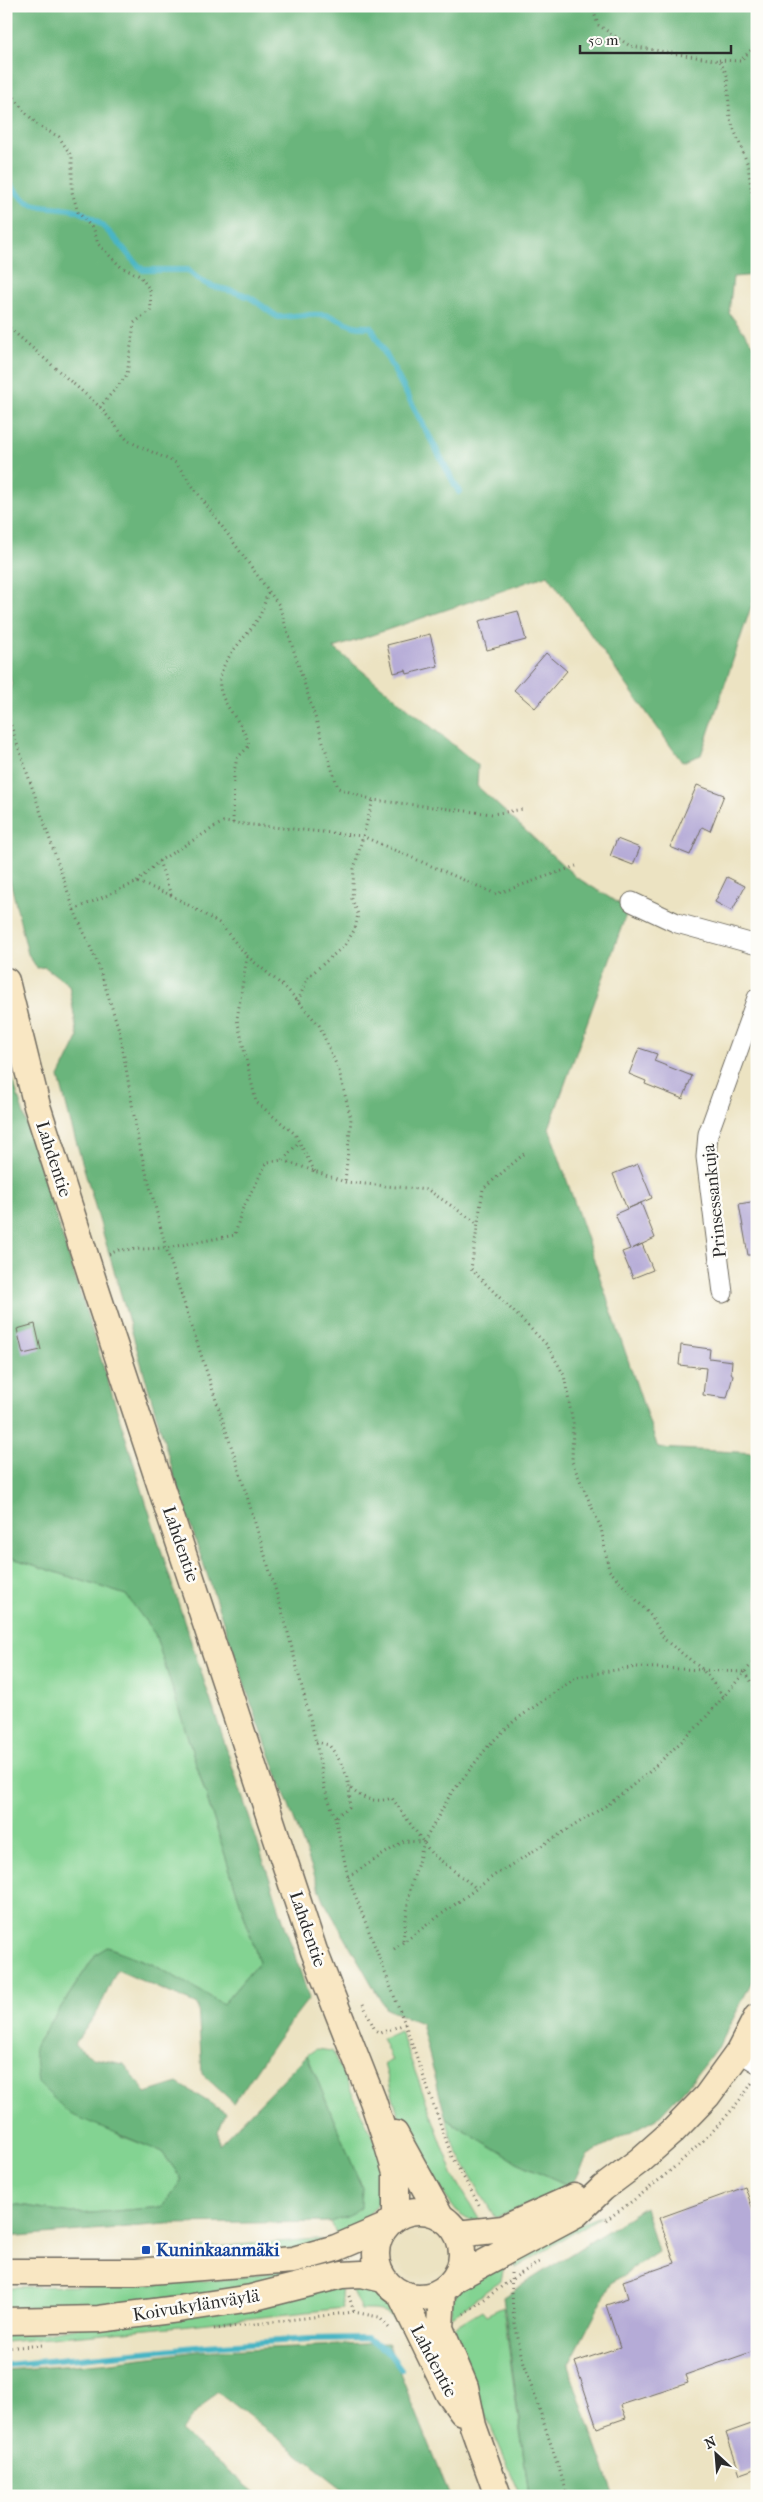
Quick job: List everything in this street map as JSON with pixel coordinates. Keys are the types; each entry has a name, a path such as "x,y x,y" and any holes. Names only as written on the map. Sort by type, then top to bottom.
{"main road":[{"name":"Lahdentie","path":"6,981 37,1106 87,1261 314,1951 373,2101 396,2173 391,2222"},
{"path":"604,2188 572,2198 503,2229 449,2225 426,2212 410,2212 391,2222 377,2242 376,2256 392,2286 413,2297 429,2296 576,2214 604,2188 673,2131 706,2096 748,2058 757,2017"},
{"name":"Lahdentie","path":"373,2101 393,2129 449,2225"},
{"name":"Koivukylänväylä","path":"6,2272 136,2272 293,2260 336,2248 391,2222"},
{"path":"448,2285 462,2262 462,2247 449,2225"},
{"name":"Koivukylänväylä","path":"6,2321 99,2319 178,2309 251,2298 342,2275 362,2274 392,2286"},
{"name":"Lahdentie","path":"448,2285 440,2328 465,2388 473,2426 498,2496"},
{"name":"Lahdentie","path":"392,2286 449,2394 473,2426"}],"street":[{"path":"632,902 677,923 757,945"},
{"name":"Prinsessankuja","path":"724,1293 706,1157 708,1134 757,998"}],"path":[{"path":"592,6 598,25 630,46 720,61 727,75 730,119 748,164 752,195 757,208"},
{"path":"714,60 740,61 757,44"},
{"path":"6,85 23,110 40,126 59,137 72,157 72,192 77,211 94,230 98,244 121,267 140,276 150,290 150,310 134,323 127,375 100,407"},
{"path":"6,325 100,407 128,441 176,463 279,605 338,788 373,800 492,814 524,809"},
{"path":"233,823 234,772 237,758 249,746 247,734 220,688 222,672 231,655 258,619 268,590"},
{"path":"6,712 74,910 99,967 120,1033 139,1145 166,1248 285,1621 316,1742 325,1790 335,1816 348,1877 405,2024 452,2158 484,2213"},
{"path":"298,1001 308,976 346,945 355,929 358,914 352,899 354,869 373,800"},
{"path":"74,910 137,882 159,861 223,822 362,836 496,894 576,866"},
{"path":"159,861 171,895"},
{"path":"137,882 171,895 220,923 247,956 288,988 319,1025 339,1071 351,1118 345,1182"},
{"path":"247,956 237,1020 256,1102 295,1134 315,1173"},
{"path":"284,1160 298,1142"},
{"path":"524,1154 483,1189 471,1268 547,1345 564,1375 573,1423 572,1462 601,1528 608,1570 652,1616 665,1640 702,1669 724,1697"},
{"path":"87,1261 119,1250 166,1248 235,1235 241,1212 268,1162 284,1160 315,1173 345,1182 428,1190 477,1223"},
{"path":"394,1950 403,1940 529,1852 610,1804 646,1775 700,1724 757,1658"},
{"path":"403,1940 410,1890 424,1842 450,1795 488,1745 514,1721 564,1684 577,1678 637,1667 745,1672"},
{"path":"745,1672 757,1690"},
{"path":"316,1742 330,1745 345,1768 351,1789 349,1807 335,1816"},
{"path":"351,1789 361,1797 380,1802 392,1798 431,1853 476,1888"},
{"path":"348,1877 404,1842 424,1842"},
{"path":"363,2004 375,2030 380,2033 405,2024"},
{"path":"752,2084 757,2087"},
{"path":"509,2266 512,2278 513,2312 521,2354 568,2496"},
{"path":"459,2318 512,2278"},
{"path":"354,2312 379,2317 392,2331"},
{"path":"6,2348 26,2347"}],"green space":[{"path":"6,6 757,6 757,275 733,277 729,313 757,349 757,589 701,755 682,762 548,575 334,648 478,765 477,786 576,877 628,909 549,1128 658,1448 757,1453 757,1971 722,2041 689,2084 656,2119 588,2155 572,2187 517,2162 446,2119 421,2023 386,2009 324,1901 250,1700 178,1489 71,1124 59,1077 78,1038 69,985 45,967 37,968 28,954 6,864 6,691 12,687 6,657"},
{"path":"6,1058 170,1578 309,1998 276,2041 234,2103 202,2074 198,2005 117,1970 98,2011 74,2045 93,2058 124,2064 146,2093 178,2083 226,2113 218,2132 219,2145 307,2055 362,2188 361,2208 349,2216 331,2222 166,2224 6,2237 6,2203 79,2214 163,2207 182,2179 162,2152 70,2114 38,2083 34,2048 96,1954 107,1947 152,1964 223,2004 259,1962 155,1634 126,1595 6,1556"},
{"path":"6,1556 126,1595 155,1634 259,1962 223,2004 152,1964 108,1947 96,1954 34,2048 119,2135 162,2152 182,2179 163,2207 79,2214 6,2203"},
{"path":"400,2031 454,2176 480,2221 467,2218 456,2211 431,2177 401,2125 384,2064 392,2060 382,2038"},
{"path":"316,2049 332,2051 380,2152 386,2175 385,2186 375,2207 358,2223 337,2235 331,2222 349,2216 362,2188 307,2055"},
{"path":"446,2119 517,2162 572,2187 495,2218 457,2152"},
{"path":"645,2207 658,2252 611,2283 568,2366 614,2496 529,2496 503,2297"},
{"path":"603,2215 516,2268 511,2255 543,2238"},
{"path":"322,2240 305,2249 201,2257 200,2248"},
{"path":"324,2260 327,2270 272,2285 118,2305 6,2308 6,2287 89,2286 227,2279"},
{"path":"504,2267 501,2280 451,2317 451,2306 460,2290 476,2279"},
{"path":"339,2282 343,2308 180,2326 6,2342 6,2335 45,2333"},
{"path":"349,2282 377,2293 390,2305 407,2331 401,2328 386,2313 376,2310 361,2310"},
{"path":"503,2307 529,2496 521,2496 449,2330 482,2310 486,2315"},
{"path":"388,2343 450,2496 352,2496 217,2391 180,2431 259,2496 6,2496 6,2370 102,2363 199,2351"}],"building":[{"path":"518,611 526,640 487,650 479,621"},
{"path":"430,634 438,666 407,674 406,670 394,673 387,645"},
{"path":"546,653 567,671 535,708 514,690"},
{"path":"697,785 724,795 710,831 702,827 690,855 670,847"},
{"path":"617,839 640,848 633,865 610,856"},
{"path":"727,877 745,886 732,911 715,902"},
{"path":"639,1048 657,1054 654,1061 692,1076 683,1099 645,1084 646,1081 629,1074"},
{"path":"638,1164 652,1198 627,1209 613,1174"},
{"path":"757,1201 757,1255 748,1255 739,1204"},
{"path":"641,1203 655,1238 642,1244 653,1270 633,1278 622,1252 630,1249 615,1214"},
{"path":"35,1324 41,1350 23,1354 17,1329"},
{"path":"681,1345 710,1349 709,1358 732,1361 731,1372 733,1376 727,1398 703,1395 706,1368 679,1365"},
{"path":"745,2187 757,2221 757,2350 685,2375 688,2383 621,2405 626,2418 597,2428 575,2362 620,2347 606,2305 628,2298 623,2281 675,2263 659,2218"},
{"path":"757,2422 757,2468 740,2474 726,2433"}],"waterway":[{"path":"6,179 20,196 31,203 71,209 89,216 98,222 143,270 188,270 204,283 249,297 278,317 324,315 336,318 352,326 371,327 459,492"},
{"path":"6,2365 207,2346 308,2339 366,2338 386,2349 401,2369"}],"place":[{"name":"Kuninkaanmäki","path":"146,2250"}]}
